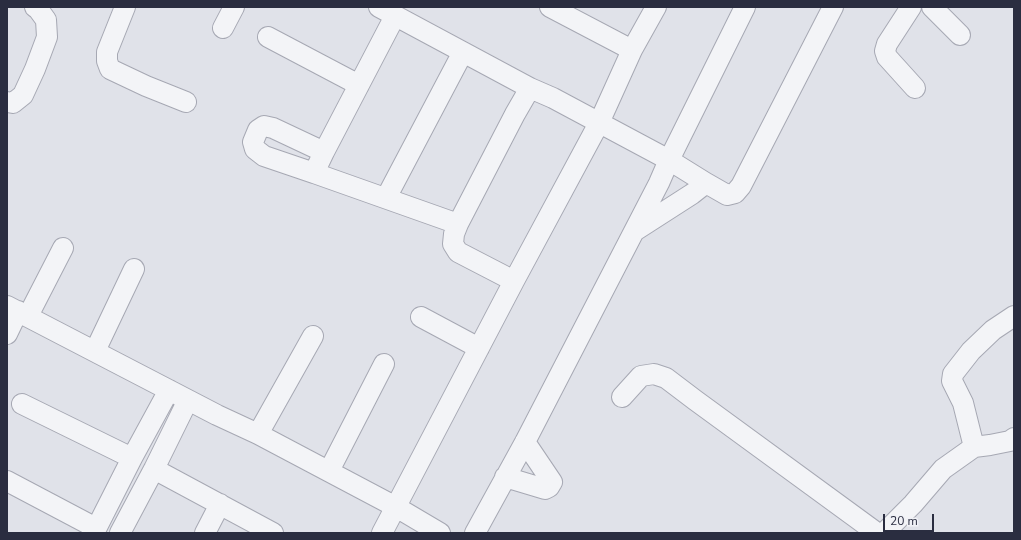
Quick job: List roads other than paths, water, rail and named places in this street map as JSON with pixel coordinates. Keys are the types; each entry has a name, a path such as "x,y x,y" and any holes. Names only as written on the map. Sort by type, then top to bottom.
{"street":[{"path":"7,102 13,103 23,95 35,69 46,37 46,20 35,7"},
{"path":"125,7 107,52 107,60 110,69 146,86 186,102"},
{"path":"223,28 234,7"},
{"path":"550,7 632,50"},
{"path":"382,533 598,123 632,50 656,7"},
{"path":"476,533 525,442 659,183 669,160 746,7"},
{"path":"314,173 359,85 387,11 530,88 553,98 669,160 728,195 734,193 741,186 833,7"},
{"path":"911,7 887,44 886,51 887,57 915,88"},
{"path":"932,7 960,35"},
{"path":"268,37 359,85"},
{"path":"386,198 463,52"},
{"path":"514,281 458,252 453,244 454,234 458,224 530,88"},
{"path":"324,152 272,128 264,126 258,130 253,142 255,149 264,156 458,224"},
{"path":"634,231 692,194 706,183"},
{"path":"7,334 18,311 64,248"},
{"path":"95,351 134,269"},
{"path":"18,311 188,400 258,434 396,507 440,533"},
{"path":"974,447 963,404 952,381 953,374 971,351 993,330 1014,316"},
{"path":"420,317 479,348"},
{"path":"258,434 312,336"},
{"path":"328,471 384,364"},
{"path":"622,397 641,376 654,374 666,378 877,533"},
{"path":"7,481 95,530 169,390"},
{"path":"120,533 188,400"},
{"path":"22,404 132,458"},
{"path":"884,533 913,504 943,469 974,447 1010,441 1014,438"},
{"path":"505,477 545,489 549,487 552,482 525,442"},
{"path":"154,469 273,533"},
{"path":"205,533 220,504"}]}
